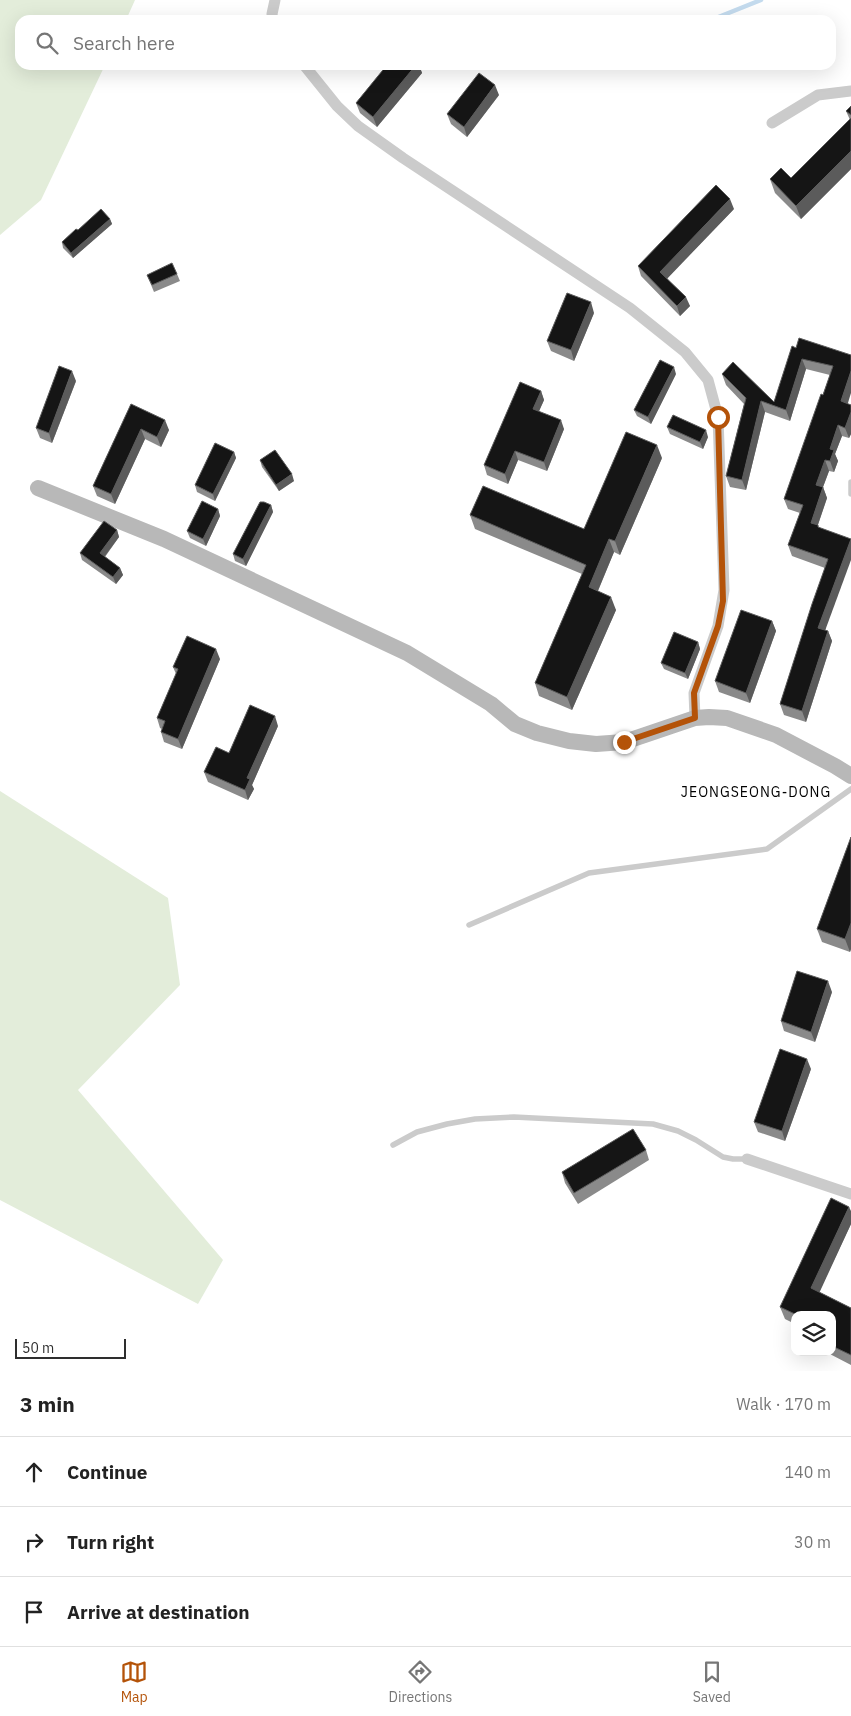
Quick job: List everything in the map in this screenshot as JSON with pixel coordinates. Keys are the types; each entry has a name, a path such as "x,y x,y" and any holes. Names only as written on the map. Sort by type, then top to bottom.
{"street":[{"path":"272,15 275,0"},
{"path":"308,70 337,106 358,126 403,158 630,308 685,352 708,380 718,417 724,590 718,626 694,693 695,718"},
{"path":"772,124 818,94 851,91"},
{"path":"38,488 164,539 407,653 491,704 515,724 537,733 569,741 596,744 610,743 642,736 695,718 727,718 776,735 851,776"},
{"path":"747,1159 851,1194"}],"lane":[{"path":"851,482 851,494"},
{"path":"469,925 589,873 767,849 851,789"},
{"path":"393,1145 417,1132 447,1124 475,1119 514,1117 653,1124 678,1130 723,1157 747,1159"}],"green space":[{"path":"0,0 135,0 128,15 15,15 15,70 103,70 41,200 0,235"},
{"path":"0,791 168,898 180,985 78,1090 223,1260 198,1304 0,1200"}],"building":[{"path":"383,70 412,70 373,117 356,103"},
{"path":"479,73 495,85 464,127 447,114"},
{"path":"851,106 851,115 846,111"},
{"path":"851,118 851,151 796,206 770,179 781,168 791,178"},
{"path":"716,185 730,199 660,272 686,297 677,306 638,266"},
{"path":"101,209 110,219 71,253 62,242"},
{"path":"172,263 177,274 152,285 147,275"},
{"path":"567,293 591,302 571,350 547,341"},
{"path":"799,338 851,355 851,371 841,401 851,405 851,412 845,428 838,425 830,449 834,450 830,461 825,460 816,485 823,487 811,523 851,539 818,628 828,631 802,711 780,704 828,559 788,545 803,505 784,499 821,394 823,395 833,366 802,359 786,410 761,401 742,480 726,476 746,398 722,374 733,362 774,402 792,346 796,348"},
{"path":"660,360 674,367 648,417 634,410"},
{"path":"59,366 72,371 49,433 36,428"},
{"path":"520,382 541,391 533,409 561,420 544,462 515,451 505,474 484,465"},
{"path":"131,404 165,420 157,437 141,429 111,494 93,486"},
{"path":"673,415 706,430 700,442 667,427"},
{"path":"626,432 657,445 615,541 609,539 589,587 611,597 567,697 535,683 586,565 470,515 483,486 584,529"},
{"path":"215,443 234,452 213,494 195,485"},
{"path":"275,450 292,474 276,485 260,460"},
{"path":"202,501 218,509 203,539 187,531"},
{"path":"260,502 271,505 243,559 233,554"},
{"path":"104,521 117,530 100,553 120,568 113,577 80,553"},
{"path":"741,610 772,621 746,693 715,681"},
{"path":"674,632 698,642 685,673 661,663"},
{"path":"187,636 216,649 178,739 161,732 165,721 157,718 178,669 173,667"},
{"path":"250,705 275,716 247,778 250,779 245,790 204,772 216,747 229,753"},
{"path":"851,837 851,923 845,939 817,929"},
{"path":"797,971 828,981 811,1032 781,1021"},
{"path":"780,1049 807,1059 782,1131 754,1122"},
{"path":"633,1129 646,1150 574,1193 562,1172"},
{"path":"831,1198 849,1207 811,1288 851,1308 851,1355 836,1348 836,1311 791,1312 780,1307"}],"waterway":[{"path":"724,15 761,0"}],"district":[{"name":"JEONGSEONG-DONG","path":"756,792"}],"route":[{"path":"624,742 695,718 693,702 696,684 718,626 722,612 724,590 718,417"}]}
